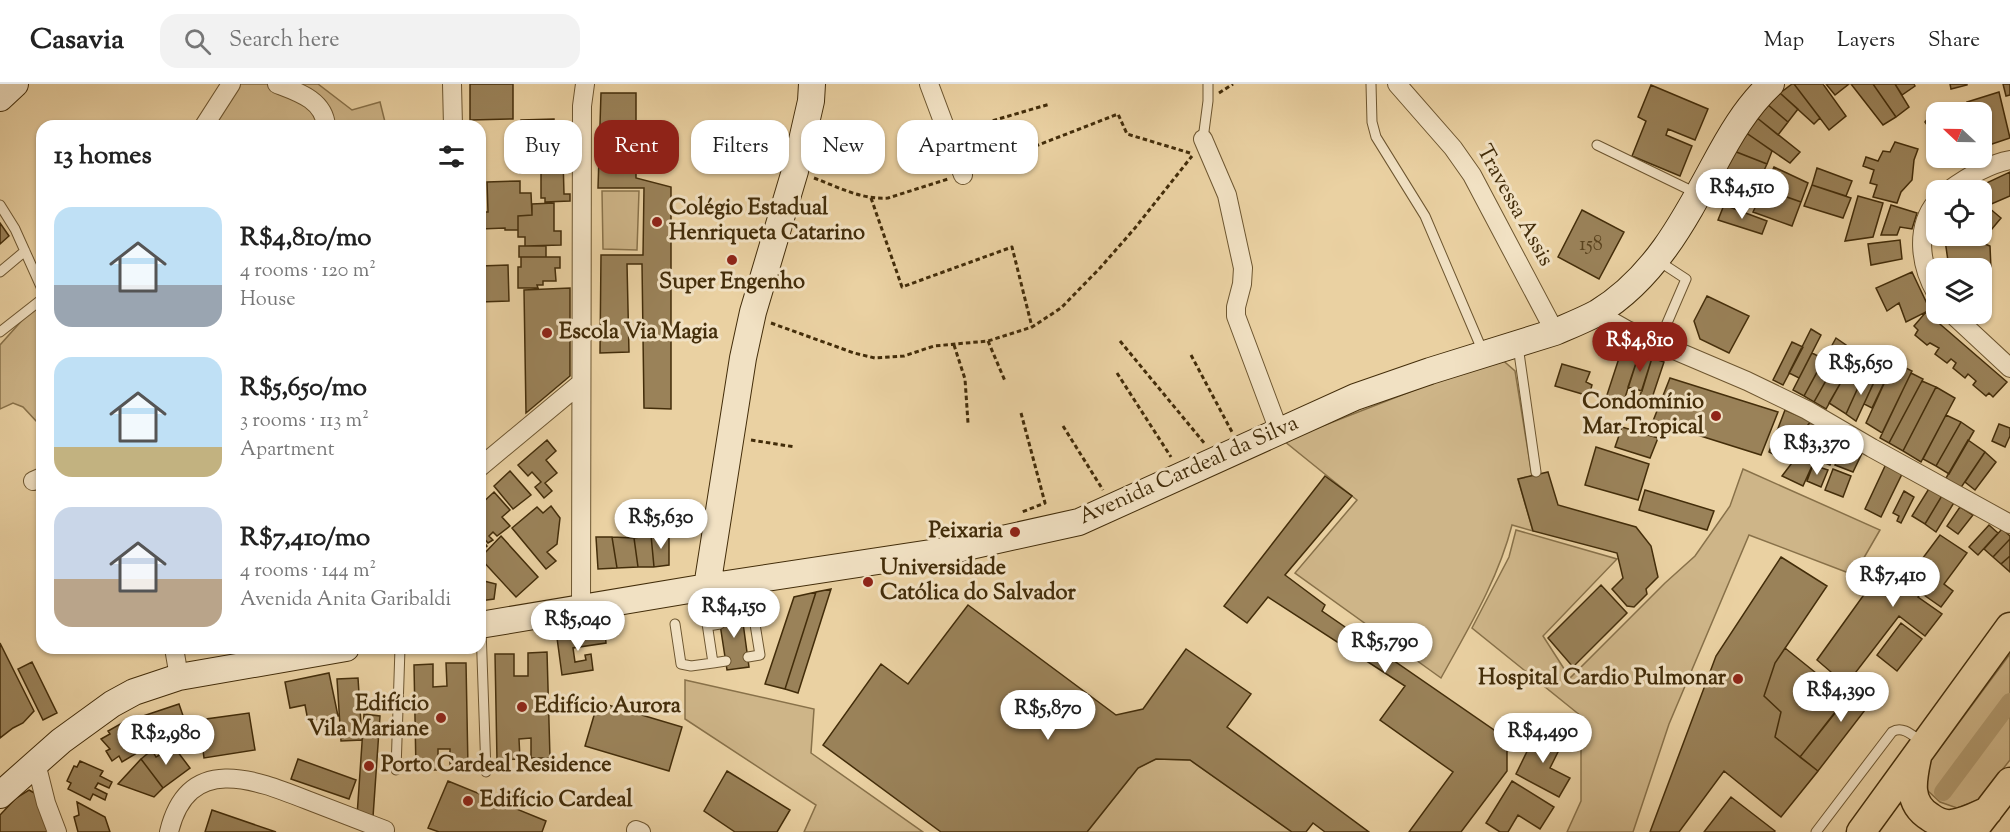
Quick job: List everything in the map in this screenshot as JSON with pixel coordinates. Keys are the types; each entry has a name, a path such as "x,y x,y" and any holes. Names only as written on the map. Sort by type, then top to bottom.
{"main road":[{"path":"0,98 15,84"},
{"path":"704,587 752,319 795,171 811,101 812,84"},
{"name":"Avenida Cardeal da Silva","path":"486,624 704,587 887,560 1018,537 1079,522 1355,397 1555,332 1597,313 1619,297 1657,260 1679,229 1744,115 1771,84"},
{"path":"1861,832 2010,627"},
{"path":"0,795 61,741 112,704 134,692 179,677 311,654"},
{"path":"1921,750 1912,779 1912,792 1922,812 1942,824 1980,821 2010,782"}],"street":[{"path":"208,120 231,84"},
{"path":"277,84 315,102 322,110 324,120"},
{"path":"582,608 582,106 585,84"},
{"path":"929,84 943,120"},
{"name":"Travessa Assis","path":"1397,84 1453,148 1472,175 1555,332"},
{"path":"452,85 453,120"},
{"path":"1198,147 1227,195 1243,268 1236,316 1279,430"},
{"path":"1963,180 2010,160"},
{"path":"1926,221 1922,235 1926,270"},
{"path":"1597,313 1658,344 1807,410 2010,524"},
{"path":"1963,324 2010,368"},
{"path":"486,462 581,383"},
{"path":"175,654 179,677"},
{"path":"36,763 46,803 57,832"},
{"path":"169,832 177,809 195,789 207,782 237,777 271,786 388,831"}],"lane":[{"path":"1198,147 1208,101 1208,84"},
{"path":"1371,84 1372,122 1376,137 1425,216 1484,354"},
{"path":"1597,145 1698,194"},
{"path":"0,206 6,212 36,276"},
{"path":"0,272 25,251"},
{"path":"1657,260 1686,279 1658,344"},
{"path":"0,332 36,304"},
{"path":"1518,344 1536,472"},
{"path":"748,657 760,655 754,618 770,578"},
{"path":"704,587 713,663"},
{"path":"743,620 754,618"},
{"path":"675,624 681,664 692,666 726,661"},
{"path":"708,626 720,624"},
{"path":"396,770 399,654"},
{"path":"481,654 486,772"},
{"path":"1816,832 1892,732 1897,729 1904,730 1921,750"}],"path":[{"path":"997,120 1050,105"},
{"path":"752,319 771,323 854,353 875,358 904,356 934,346 988,342 1032,327 1061,308 1100,268 1135,228 1198,147 1127,134 1118,114"},
{"path":"871,198 903,287 1012,247 1032,327"},
{"path":"1120,341 1218,460"},
{"path":"988,342 1005,381"},
{"path":"954,345 964,379 968,423"},
{"path":"1191,355 1241,449"},
{"path":"1117,373 1183,476"},
{"path":"1021,413 1045,503"},
{"path":"1063,426 1113,507"},
{"path":"731,437 795,447"}],"shaded area":[{"path":"235,84 318,84 352,110 380,102 384,120 209,120"},
{"path":"602,191 639,191 637,250 603,249"},
{"path":"36,305 36,421 23,407 13,403 0,409 0,345"},
{"path":"1499,357 1515,371 1532,476 1518,479 1533,531 1512,525 1491,585 1441,678 1295,573 1357,500 1284,441"},
{"path":"1743,469 1880,530 1854,575 1749,535 1669,724 1633,832 1567,832 1581,801 1581,716 1472,628 1509,557 1516,530 1617,559 1543,636 1570,678 1695,556 1730,506"},
{"path":"2010,654 2010,760 1978,800 1957,808 1940,802 1927,790 1926,767"},
{"path":"685,680 814,709 811,753 923,832 804,832 816,805 685,719"},
{"path":"1156,759 1190,760 1292,832 1087,832 1138,768"}],"building":[{"path":"470,84 513,84 513,119 470,120"},
{"path":"1792,84 1820,118 1814,124 1780,93"},
{"path":"1794,84 1823,84 1846,116 1829,130"},
{"path":"1826,84 1849,84 1835,95"},
{"path":"1851,84 1873,84 1896,117 1883,125"},
{"path":"1873,84 1895,84 1909,107 1896,117"},
{"path":"1895,84 1914,84 1915,86 1902,95"},
{"path":"1950,84 1967,84 1967,85 1951,89"},
{"path":"2003,84 2010,84 2010,95 2006,96"},
{"path":"1651,85 1708,109 1695,140 1668,129 1666,135 1692,146 1680,176 1632,156 1646,121 1638,117"},
{"path":"1999,92 2010,138 1992,144 1992,102 1967,102"},
{"name":"Colégio Estadual Henriqueta Catarino","path":"601,93 636,93 636,120 600,120"},
{"path":"1780,93 1798,109 1788,122 1767,104"},
{"path":"1767,104 1788,122 1778,135 1756,117"},
{"path":"1756,117 1800,152 1790,163 1745,132"},
{"path":"1745,132 1772,151 1767,164 1734,151"},
{"path":"1895,142 1918,149 1914,160 1912,180 1901,192 1897,203 1873,197 1877,185 1870,183 1874,170 1863,166 1866,157 1878,161 1883,151 1890,152"},
{"path":"1734,151 1767,164 1757,186 1724,171"},
{"path":"1774,167 1808,183 1801,202 1764,189"},
{"path":"1817,168 1852,181 1846,196 1812,185"},
{"path":"2010,172 2010,196 1992,204 1992,180"},
{"path":"1729,173 1757,186 1745,209 1716,198"},
{"path":"541,174 563,174 564,194 570,194 570,201 545,202 545,198 541,198"},
{"name":"Colégio Estadual Henriqueta Catarino","path":"598,174 636,174 636,178 671,187 671,409 644,408 642,264 627,264 629,352 600,353 601,255 643,255 644,188 598,188"},
{"path":"520,181 520,193 531,193 532,215 518,216 518,230 486,229 487,182"},
{"path":"1812,185 1851,198 1843,218 1804,206"},
{"path":"1764,189 1801,202 1792,226 1753,212"},
{"path":"1858,196 1883,203 1873,237 1845,241"},
{"path":"554,203 554,231 561,231 561,245 525,246 525,237 518,237 518,216 532,215 532,204"},
{"path":"1724,205 1767,221 1762,234 1718,220"},
{"path":"1891,205 1917,213 1912,229 1900,227 1897,235 1881,235"},
{"path":"1582,210 1624,232 1599,279 1558,257"},
{"path":"1992,210 2001,218 1992,229"},
{"path":"0,223 9,236 0,244"},
{"path":"1900,240 1902,259 1871,265 1868,244"},
{"path":"519,246 546,246 546,257 519,257"},
{"path":"1946,246 1990,246 1991,258 1948,258"},
{"path":"521,257 560,257 560,268 555,268 556,281 543,281 543,285 537,285 538,288 518,288 518,267 521,267"},
{"path":"508,265 509,301 486,302 486,266"},
{"path":"1912,272 1926,302 1926,312 1906,322 1899,303 1887,311 1876,288"},
{"name":"Escola Via Magia","path":"570,288 570,376 526,413 524,290"},
{"path":"1707,296 1749,316 1729,353 1700,339 1694,321"},
{"path":"1926,312 1926,324 1940,324 2007,382 1993,397 1989,393 1986,396 1973,385 1976,381 1968,374 1965,378 1953,368 1956,363 1951,359 1947,363 1935,354 1939,348 1930,343 1927,345 1915,335 1918,330 1914,326"},
{"path":"1811,329 1821,335 1799,378 1789,373"},
{"path":"1836,338 1846,345 1814,402 1804,396"},
{"path":"1792,342 1803,347 1783,385 1773,380"},
{"path":"1622,349 1639,354 1622,407 1605,401"},
{"path":"1812,353 1824,359 1804,396 1793,390"},
{"path":"1639,354 1652,358 1642,391 1628,387"},
{"path":"1652,358 1664,362 1650,404 1638,402"},
{"path":"1883,362 1892,366 1872,408 1864,404"},
{"path":"1894,362 1912,371 1882,433 1866,423"},
{"path":"1852,363 1866,370 1846,414 1829,403"},
{"path":"1562,364 1590,372 1586,382 1592,385 1589,396 1555,386"},
{"path":"1833,368 1845,375 1826,409 1814,402"},
{"path":"1866,370 1876,378 1856,421 1846,414"},
{"path":"1911,373 1923,379 1889,443 1880,438"},
{"name":"Condomínio Mar Tropical","path":"1670,378 1778,412 1761,455 1653,421"},
{"path":"1922,381 1936,387 1903,451 1889,443"},
{"path":"1936,387 1955,398 1921,462 1903,451"},
{"path":"1785,410 1811,421 1782,459 1769,452"},
{"path":"1946,415 1961,422 1936,466 1923,459"},
{"path":"1811,421 1820,426 1793,457 1786,453"},
{"path":"1961,422 1974,431 1949,474 1936,466"},
{"path":"1999,424 2010,428 2010,436 2005,447 1992,441"},
{"path":"1622,427 1658,438 1650,458 1615,447"},
{"path":"1828,435 1841,441 1830,465 1817,460"},
{"path":"547,440 556,451 546,460 557,473 545,483 552,491 544,498 535,487 541,482 532,472 528,476 518,465"},
{"path":"1968,440 1985,452 1960,489 1946,478"},
{"path":"1845,443 1863,451 1853,472 1835,465"},
{"path":"1596,447 1649,464 1638,500 1585,485"},
{"path":"1801,451 1816,457 1803,486 1782,476"},
{"path":"1985,452 1996,462 1975,490 1965,482"},
{"path":"1886,464 1903,472 1881,517 1865,509"},
{"path":"1813,465 1828,470 1821,487 1807,481"},
{"path":"1833,469 1851,476 1843,497 1825,490"},
{"path":"510,471 531,495 513,509 494,486"},
{"path":"1548,472 1558,505 1636,527 1651,546 1658,577 1646,589 1647,594 1634,607 1627,606 1612,589 1623,578 1617,553 1533,531 1518,479"},
{"path":"1325,476 1352,496 1285,575 1325,605 1322,611 1507,739 1507,771 1461,832 1409,832 1453,772 1380,720 1405,686 1268,597 1247,623 1224,606"},
{"path":"1930,487 1943,494 1925,524 1912,516"},
{"path":"1645,490 1714,511 1707,530 1639,510"},
{"path":"1904,491 1914,497 1901,523 1897,521 1899,516 1893,513"},
{"path":"494,492 510,510 502,517 510,526 497,536 493,532 489,536 493,540 488,543 486,541 486,499"},
{"path":"1943,494 1955,501 1936,532 1925,524"},
{"path":"551,506 560,518 557,544 547,552 556,561 546,569 512,528 537,507 543,513"},
{"path":"1960,507 1973,515 1958,534 1947,526"},
{"path":"1989,525 1998,533 1978,555 1969,547"},
{"path":"2002,529 2010,536 2010,539 1993,557 1984,549"},
{"path":"651,535 654,567 638,567 634,538"},
{"path":"651,535 669,535 669,565 654,567"},
{"path":"1940,535 1967,553 1944,584 1953,591 1941,607 1921,593 1918,597 1942,614 1925,636 1899,616 1846,685 1817,660 1886,564 1908,578"},
{"path":"501,536 538,577 516,597 486,564 486,552"},
{"path":"596,537 612,537 617,568 598,569"},
{"path":"612,537 634,538 638,567 617,568"},
{"path":"2010,539 2010,556 2001,564 1993,557"},
{"path":"2010,556 2010,572 2001,564"},
{"name":"Hospital Cardio Pulmonar","path":"1781,557 1827,586 1775,663 1764,696 1781,712 1775,737 1818,771 1781,817 1724,771 1679,832 1650,832 1716,656"},
{"path":"486,582 496,584 494,599 486,600"},
{"path":"1601,585 1627,613 1573,667 1548,638"},
{"path":"831,589 798,693 785,689 816,592"},
{"path":"816,592 785,689 765,684 794,597"},
{"path":"968,605 1116,715 1143,709 1186,649 1251,694 1227,727 1369,832 1325,832 1313,823 1306,832 1292,832 1190,760 1156,759 1138,768 1087,832 941,832 823,745 881,664 908,684"},
{"path":"741,608 749,667 727,670 718,611"},
{"path":"1901,623 1922,639 1897,671 1877,655"},
{"path":"605,631 606,643 573,648 575,662 586,660 585,655 591,654 593,670 562,675 557,638"},
{"path":"0,643 34,711 23,723 0,738"},
{"path":"1785,648 1847,698 1800,757 1775,737 1781,712 1764,696 1775,663"},
{"name":"Edifício Aurora","path":"547,652 550,758 531,758 531,738 519,739 520,759 497,760 495,654 514,654 514,676 528,676 528,653"},
{"path":"32,662 57,713 43,720 18,669"},
{"name":"Edifício Vila Mariane","path":"446,663 466,663 468,768 450,768 450,749 438,749 438,770 416,770 414,665 433,664 433,687 447,686"},
{"path":"329,673 338,716 308,721 305,705 290,708 285,682"},
{"path":"1864,675 1882,688 1818,771 1800,757"},
{"path":"358,678 362,740 341,741 337,679"},
{"path":"598,702 682,727 669,771 585,746"},
{"path":"179,704 189,733 147,747 137,718"},
{"path":"249,713 255,750 204,758 199,720"},
{"name":"Porto Cardeal Residence","path":"364,714 380,716 373,817 357,816"},
{"path":"130,722 135,735 138,734 141,740 133,745 137,753 122,762 119,756 112,761 106,751 110,749 101,739 110,734 108,731 122,723 123,726"},
{"path":"1538,729 1564,740 1550,768 1570,778 1559,797 1516,774"},
{"path":"174,747 190,768 163,788 141,759 152,750 156,757"},
{"path":"141,759 163,788 154,797 118,784"},
{"path":"298,759 356,780 349,799 291,779"},
{"path":"80,761 103,771 100,776 112,782 109,788 98,783 95,788 107,794 105,800 93,794 90,800 68,789 71,783 67,781 74,766 77,767"},
{"path":"727,771 790,810 777,832 735,832 704,811"},
{"name":"Edifício Cardeal","path":"448,781 546,821 542,832 439,832 428,828"},
{"path":"1512,781 1554,807 1540,829 1518,815 1508,832 1500,832 1486,823"},
{"path":"29,790 38,795 49,832 0,832 0,815 16,798"},
{"path":"1731,797 1775,831 1704,832"},
{"path":"77,802 105,817 110,832 78,832 74,817 79,815"},
{"path":"212,810 276,832 205,832"}],"waterway":[{"path":"1943,792 2010,702"}],"place":[{"name":"Colégio Estadual Henriqueta Catarino","path":"657,222"},
{"name":"Super Engenho","path":"732,260"},
{"name":"Escola Via Magia","path":"547,333"},
{"name":"Condomínio Mar Tropical","path":"1716,416"},
{"name":"Peixaria","path":"1015,532"},
{"name":"Universidade Católica do Salvador","path":"868,582"},
{"name":"Hospital Cardio Pulmonar","path":"1738,679"},
{"name":"Edifício Aurora","path":"522,707"},
{"name":"Edifício Vila Mariane","path":"441,718"},
{"name":"Porto Cardeal Residence","path":"369,766"},
{"name":"Edifício Cardeal","path":"468,801"}]}
